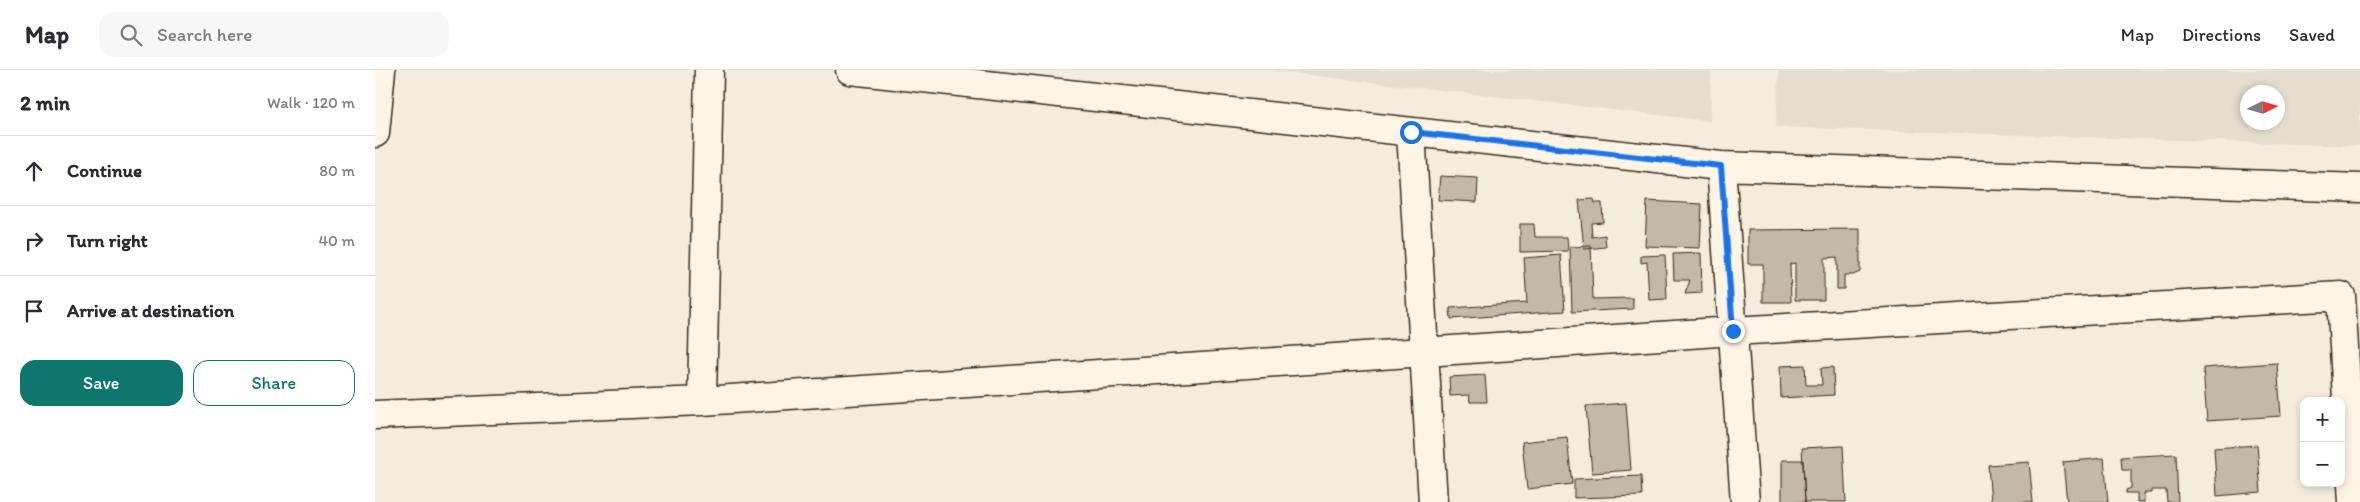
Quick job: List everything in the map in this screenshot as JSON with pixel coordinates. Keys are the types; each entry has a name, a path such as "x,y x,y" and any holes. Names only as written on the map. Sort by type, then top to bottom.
{"street":[{"path":"375,133 381,70"},
{"path":"702,401 709,70"},
{"path":"850,70 1721,166 2360,188"},
{"path":"1411,132 1433,502"},
{"path":"1721,166 1745,502"},
{"path":"375,415 702,401 1733,331 2341,296 2353,502"}],"shaded area":[{"path":"1265,70 1711,70 1710,121"},
{"path":"1779,70 2360,70 2360,146 1776,127"}],"building":[{"path":"1440,176 1478,178 1477,202 1438,200"},
{"path":"1594,199 1595,203 1602,203 1603,222 1591,223 1592,237 1605,235 1606,247 1584,249 1579,200"},
{"path":"1647,201 1702,204 1700,248 1645,246"},
{"path":"1520,224 1534,224 1535,237 1567,237 1568,251 1520,252"},
{"path":"1860,229 1860,272 1853,275 1844,275 1844,289 1837,289 1837,257 1824,258 1824,300 1795,300 1795,263 1790,264 1791,302 1763,302 1763,264 1748,264 1748,230"},
{"path":"1591,246 1593,299 1633,298 1633,309 1572,312 1570,247"},
{"path":"1701,253 1702,293 1685,294 1690,280 1674,280 1673,254"},
{"path":"1561,255 1565,311 1451,319 1450,308 1527,303 1524,258"},
{"path":"1665,255 1667,299 1649,300 1647,262 1641,263 1641,256"},
{"path":"2277,363 2281,416 2207,421 2203,368"},
{"path":"1805,365 1806,385 1822,385 1821,368 1833,367 1834,395 1781,398 1780,366"},
{"path":"1485,375 1487,402 1470,402 1469,395 1450,396 1449,377"},
{"path":"1626,403 1631,470 1592,473 1586,406"},
{"path":"1567,437 1572,484 1527,489 1522,442"},
{"path":"2257,445 2261,492 2217,496 2214,448"},
{"path":"1843,446 1846,502 1805,502 1802,448"},
{"path":"2176,454 2178,502 2167,502 2166,490 2151,490 2151,493 2144,493 2144,502 2137,502 2137,493 2126,493 2126,490 2131,488 2131,470 2122,470 2121,457"},
{"path":"2104,458 2108,502 2067,502 2063,462"},
{"path":"1782,460 1803,460 1805,502 1782,502"},
{"path":"2029,462 2033,502 1991,502 1988,465"},
{"path":"1641,476 1642,496 1574,498 1574,479"}],"route":[{"path":"1411,132 1721,166 1733,331"}]}
